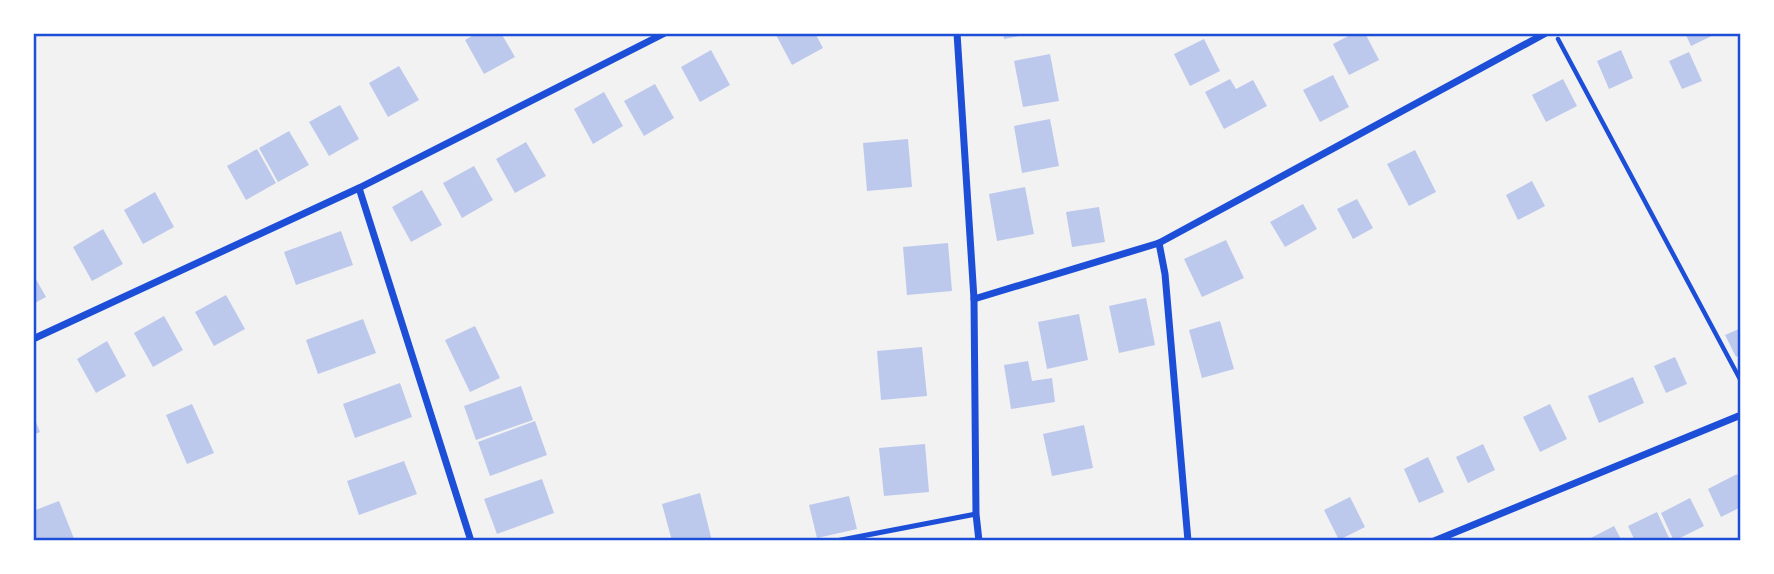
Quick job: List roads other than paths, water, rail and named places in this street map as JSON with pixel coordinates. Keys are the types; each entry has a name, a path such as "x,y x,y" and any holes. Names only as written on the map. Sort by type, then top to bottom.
{"street":[{"path":"33,339 359,188 665,33"},
{"path":"957,33 974,299 976,514 979,541"},
{"path":"974,299 1159,243 1546,33"},
{"path":"359,188 471,541"},
{"path":"1159,243 1165,274 1188,541"},
{"path":"1434,541 1741,415"}],"lane":[{"path":"836,541 976,514"}]}
